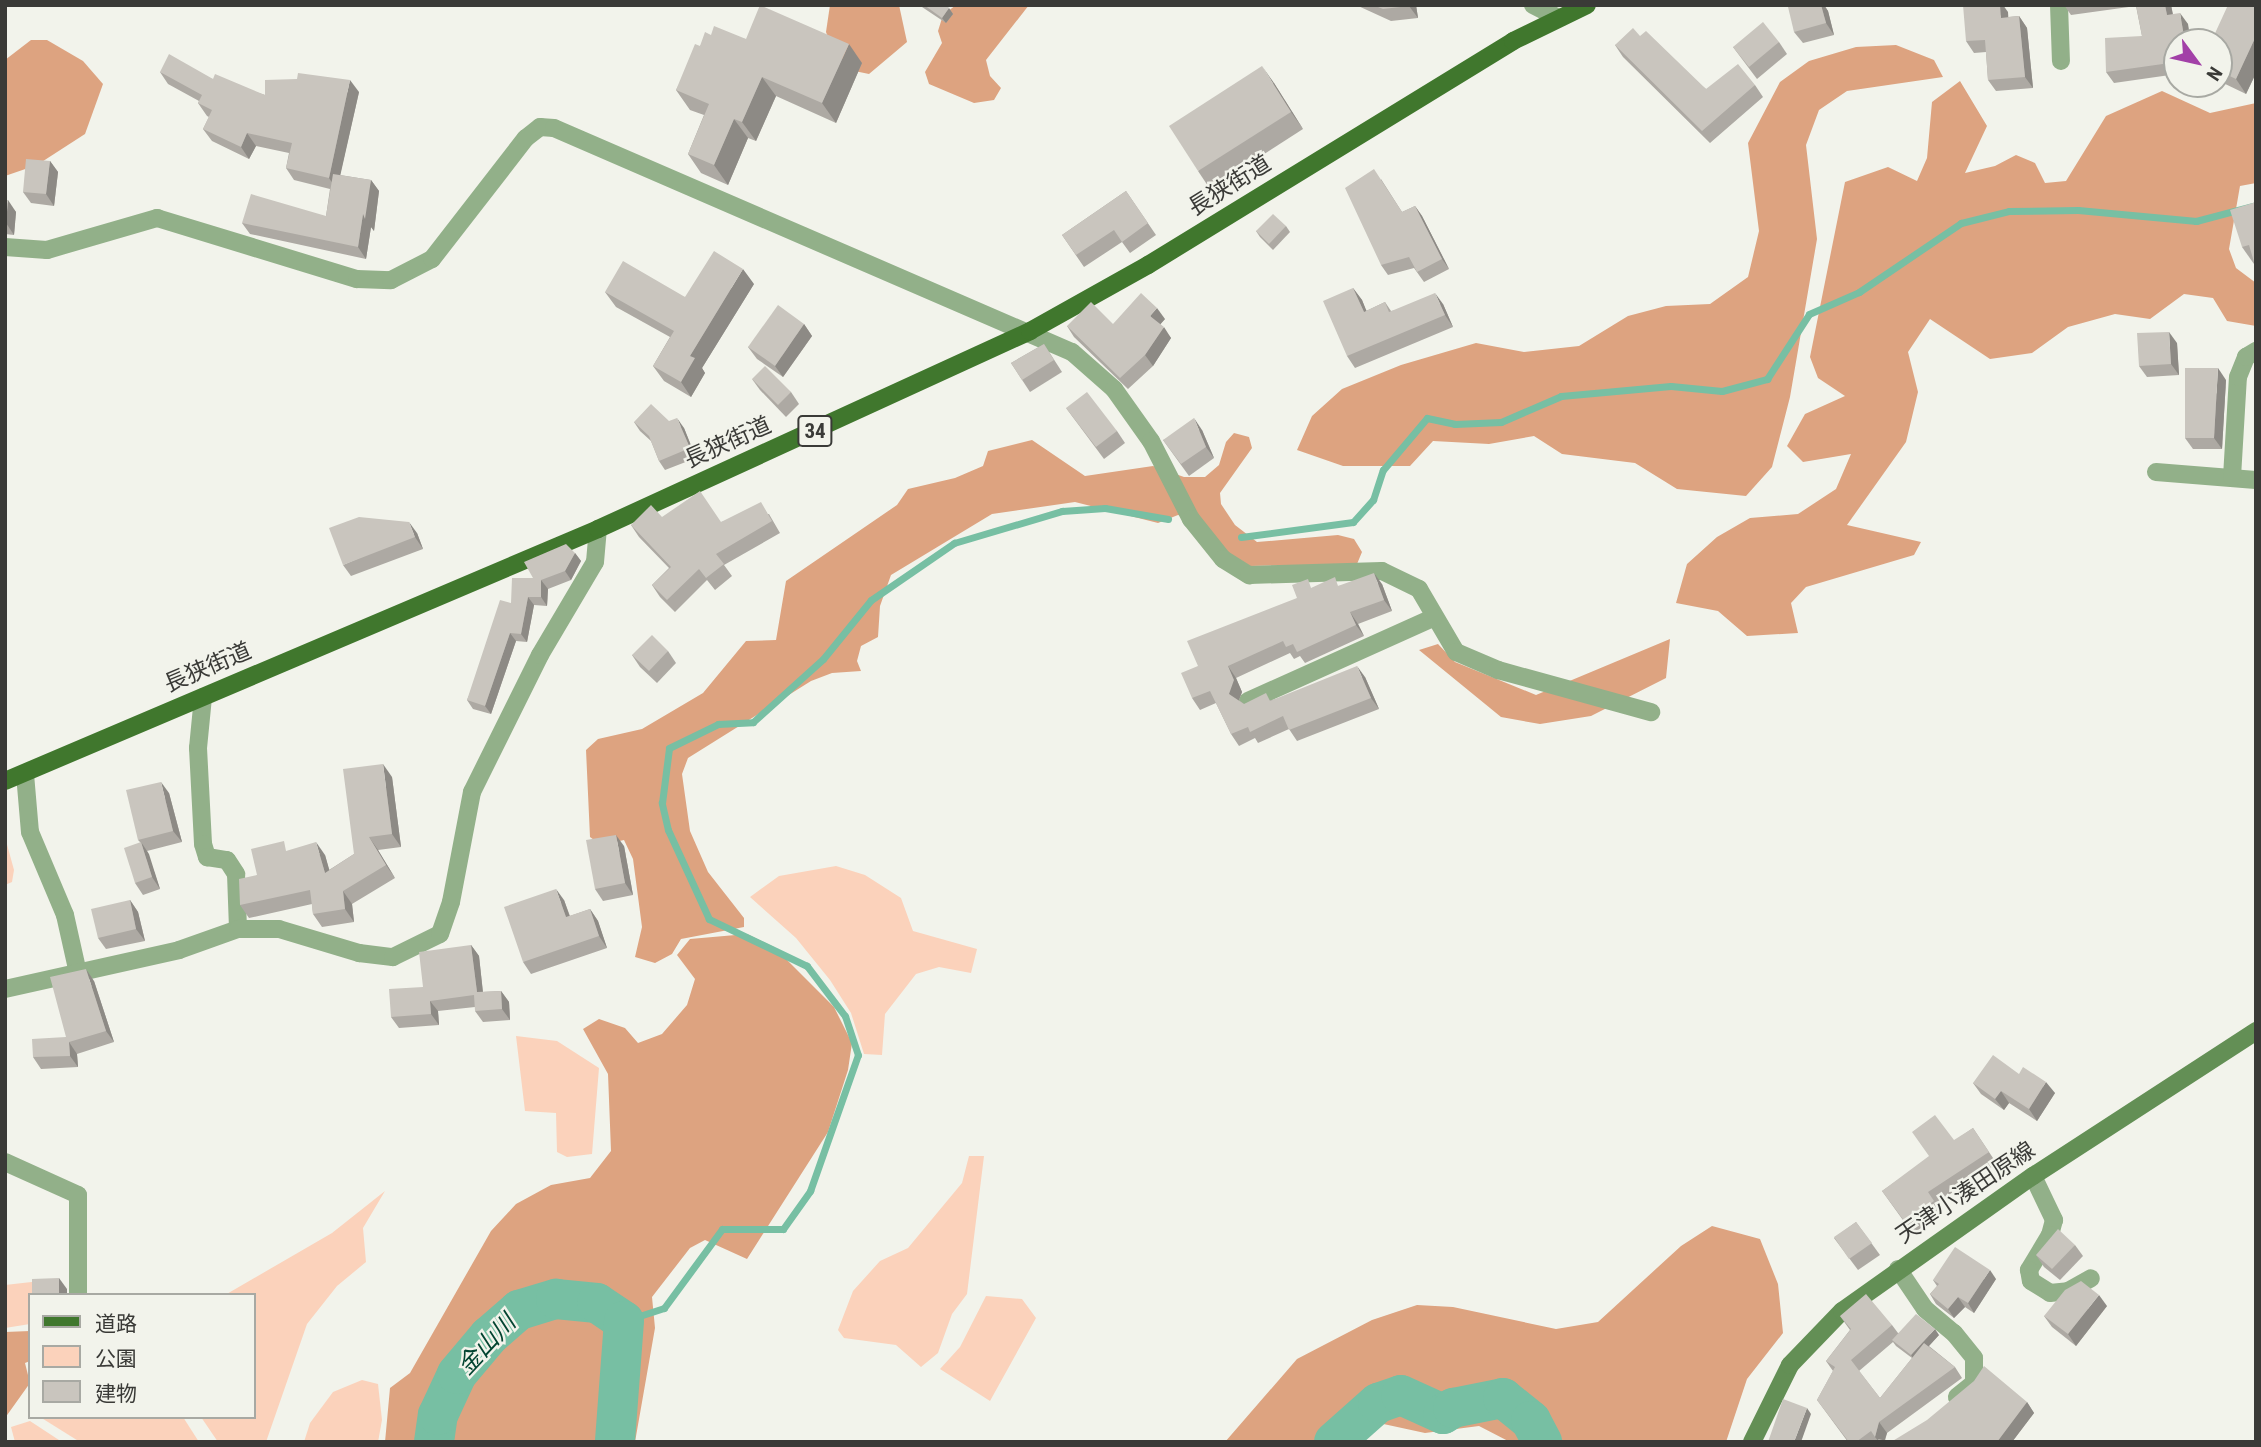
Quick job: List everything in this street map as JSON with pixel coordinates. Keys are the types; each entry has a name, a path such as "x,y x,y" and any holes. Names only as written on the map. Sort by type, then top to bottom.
{"main road":[{"name":"長狭街道","path":"5,781 598,529 1030,331 1147,265 1503,47 1587,5"},
{"name":"天津小湊田原線","path":"1752,1442 1778,1382 1803,1346 1899,1269 2033,1176 2256,1031"}],"street":[{"path":"1533,5 1558,18"},
{"path":"2059,5 2061,61"},
{"path":"5,247 47,250 157,219 357,279 391,280 432,259 499,168 540,127 554,128 1030,331 1072,352 1114,389 1151,441 1191,519 1223,559 1249,575 1382,571 1419,589 1433,618 1456,652 1498,670 1651,712"},
{"path":"2232,477 2238,377 2246,357 2256,351"},
{"path":"2156,472 2256,480"},
{"path":"5,989 179,950 238,929 279,929 359,953 393,957 440,934 451,902 472,792 540,655 596,562 598,529"},
{"path":"1248,701 1433,618"},
{"path":"203,696 198,748 203,844 207,857 227,860 236,874 238,929"},
{"path":"24,774 30,832 65,915 78,973"},
{"path":"5,1162 78,1195 78,1293"},
{"path":"2033,1176 2054,1220 2050,1235 2029,1270 2031,1281 2050,1293 2068,1291 2091,1278"},
{"path":"1899,1269 1925,1309 1954,1333 1974,1358 1973,1383 1946,1405"}],"green space":[{"path":"5,837 14,870 12,882 5,885"},
{"path":"836,866 865,875 901,898 913,931 977,949 971,973 939,967 916,974 885,1014 882,1055 864,1054 851,1013 830,980 796,938 750,897 779,876"},
{"path":"516,1036 557,1041 599,1068 592,1154 567,1157 557,1152 556,1113 525,1111"},
{"path":"969,1156 984,1156 967,1294 952,1314 938,1353 921,1367 896,1345 844,1338 838,1330 853,1291 880,1261 908,1248 962,1183"},
{"path":"385,1191 363,1228 366,1262 337,1286 307,1324 266,1442 218,1442 202,1419 256,1419 256,1293 228,1293 332,1233"},
{"path":"58,1279 40,1293 28,1293 28,1324 5,1328 5,1285"},
{"path":"986,1296 1022,1299 1036,1318 990,1401 940,1369 960,1347"},
{"path":"362,1380 378,1384 382,1420 378,1442 304,1442 310,1423 333,1392"},
{"path":"43,1419 184,1419 199,1442 80,1442"},
{"path":"30,1421 62,1442 15,1442 11,1427"}],"shaded area":[{"path":"830,5 899,5 907,42 869,74 840,68 826,32"},
{"path":"956,5 1029,5 986,60 990,76 1001,88 994,100 974,103 929,84 925,72 942,43 938,31 943,15"},
{"path":"31,40 47,40 83,61 103,84 85,134 37,165 5,176 5,60"},
{"path":"1896,45 1934,60 1943,77 1847,91 1819,110 1806,145 1817,239 1790,397 1772,467 1746,496 1677,489 1635,463 1562,454 1534,436 1489,444 1433,441 1410,466 1343,466 1297,450 1312,416 1342,389 1401,365 1476,343 1524,352 1579,346 1628,316 1666,306 1710,304 1748,277 1759,231 1748,143 1780,82 1809,61 1856,47"},
{"path":"1960,81 1987,126 1965,173 1995,166 2016,155 2035,163 2045,183 2066,181 2106,116 2162,91 2163,98 2177,98 2210,113 2256,103 2256,183 2240,186 2229,249 2236,268 2256,283 2256,326 2227,321 2213,298 2184,294 2150,319 2115,314 2068,327 2032,353 1990,359 1930,319 1908,352 1918,392 1906,442 1847,525 1921,542 1914,555 1806,587 1791,603 1798,633 1747,636 1718,611 1676,603 1687,564 1717,537 1750,518 1798,514 1836,489 1851,454 1803,462 1787,446 1805,414 1845,396 1818,378 1810,357 1845,182 1888,167 1917,181 1927,158 1932,102"},
{"path":"1234,433 1249,437 1252,448 1220,493 1221,504 1235,525 1257,542 1338,535 1354,539 1362,552 1357,564 1250,566 1225,551 1201,520 1178,515 1158,523 1075,502 992,514 891,575 880,606 878,637 861,646 857,661 861,671 832,673 811,681 688,758 682,774 690,831 708,872 744,918 744,927 681,939 672,954 655,963 635,957 642,927 633,859 624,840 601,845 590,837 586,750 598,739 642,729 703,693 746,641 776,640 786,581 897,505 908,489 955,478 983,466 988,451 1032,440 1085,476 1153,466 1184,477 1205,477 1219,465 1226,442"},
{"path":"1670,639 1666,678 1591,716 1540,724 1501,717 1419,650 1438,644 1455,662 1536,695"},
{"path":"747,934 774,947 834,1007 852,1043 848,1070 828,1132 747,1259 705,1240 690,1248 652,1297 655,1328 635,1442 385,1442 390,1388 410,1373 491,1231 516,1204 551,1185 590,1178 611,1151 608,1074 583,1029 599,1019 625,1028 638,1043 662,1034 687,1005 695,979 677,955 690,939"},
{"path":"1712,1226 1760,1239 1778,1284 1783,1333 1747,1379 1726,1442 1510,1442 1479,1426 1425,1433 1365,1420 1355,1442 1225,1442 1297,1359 1372,1320 1417,1305 1453,1307 1556,1329 1598,1322 1681,1246"},
{"path":"28,1331 28,1362 25,1363 28,1386 5,1418 5,1332"}],"building":[{"path":"760,5 849,44 822,103 762,77 742,122 734,119 714,165 688,154 709,104 676,90 695,44 700,46 705,32 711,35 714,26 746,39"},
{"path":"924,5 946,5 949,8 942,18"},
{"path":"1373,5 1409,5 1409,6 1383,9"},
{"path":"1821,5 1826,23 1794,32 1788,7"},
{"path":"1963,5 2000,5 2001,18 2019,16 2025,77 1988,80 1985,40 1966,41"},
{"path":"2136,5 2165,5 2167,15 2180,13 2183,28 2163,28 2163,64 2106,72 2105,38 2142,36"},
{"path":"2228,5 2256,5 2256,36 2236,79 2233,78 2233,28 2217,28"},
{"path":"1763,22 1779,42 1749,67 1733,47"},
{"path":"1633,28 1640,36 1646,31 1706,89 1738,64 1755,85 1702,131 1615,45"},
{"path":"169,54 213,79 215,74 265,95 265,80 297,79 298,73 350,80 329,178 286,168 292,143 247,133 241,147 203,129 212,110 198,103 202,95 160,72"},
{"path":"1262,66 1291,112 1198,171 1169,126"},
{"path":"26,159 50,161 46,194 23,192"},
{"path":"1374,169 1402,212 1415,206 1442,259 1417,272 1409,257 1381,265 1345,188"},
{"path":"333,174 371,180 358,247 242,223 251,194 326,216"},
{"path":"1126,191 1148,223 1122,242 1114,230 1076,255 1062,235"},
{"path":"5,200 8,200 6,223 5,223"},
{"path":"2256,202 2254,262 2249,245 2242,247 2230,210"},
{"path":"1273,214 1286,226 1269,244 1256,231"},
{"path":"714,251 743,269 690,356 695,358 681,382 653,366 674,331 605,292 623,261 685,297"},
{"path":"1353,288 1364,312 1385,302 1389,312 1435,293 1445,315 1347,356 1323,301"},
{"path":"1141,293 1157,308 1150,316 1164,327 1145,355 1120,378 1067,326 1091,302 1113,324"},
{"path":"778,305 804,324 775,366 748,347"},
{"path":"2169,332 2171,364 2139,366 2137,333"},
{"path":"1044,344 1054,360 1022,380 1011,363"},
{"path":"765,366 791,392 778,405 752,379"},
{"path":"2185,368 2218,368 2214,438 2185,438"},
{"path":"1087,392 1117,431 1096,447 1066,408"},
{"path":"651,404 669,421 677,418 690,448 659,461 649,436 634,422"},
{"path":"1194,418 1206,447 1181,464 1163,440"},
{"path":"700,491 721,522 761,502 772,521 716,554 724,564 706,578 699,569 667,600 652,585 671,567 631,525 651,505 662,517"},
{"path":"359,517 409,522 415,537 343,565 329,528"},
{"path":"566,544 575,553 565,571 541,580 541,597 528,597 521,634 510,633 485,706 467,700 500,600 511,603 512,578 533,578 524,562"},
{"path":"1374,573 1384,600 1350,612 1356,625 1297,652 1293,644 1286,647 1283,641 1228,666 1234,680 1229,694 1244,704 1266,693 1270,701 1357,666 1371,698 1289,730 1283,716 1250,732 1248,727 1231,734 1210,691 1192,698 1181,673 1198,666 1187,641 1297,598 1292,585 1308,579 1311,588 1335,577 1338,586"},
{"path":"652,635 668,651 649,671 632,655"},
{"path":"383,764 392,834 369,837 386,865 343,891 345,909 313,914 310,890 240,905 239,879 257,875 251,849 284,841 286,851 316,842 325,873 354,854 343,769"},
{"path":"161,782 173,831 138,840 126,790"},
{"path":"616,835 625,883 595,889 586,840"},
{"path":"141,842 152,877 135,883 124,848"},
{"path":"556,889 566,917 590,909 599,936 523,962 504,907"},
{"path":"130,900 136,929 98,938 91,909"},
{"path":"471,945 477,992 501,991 502,1009 475,1011 474,995 430,1001 431,1014 391,1017 389,989 423,987 419,952"},
{"path":"86,969 106,1031 69,1042 70,1056 33,1057 32,1039 66,1037 50,977"},
{"path":"1993,1055 2019,1074 2023,1067 2046,1082 2029,1109 2001,1091 1995,1099 1973,1083"},
{"path":"1935,1115 1954,1140 1973,1128 1989,1152 1928,1192 1934,1201 1905,1222 1882,1191 1929,1156 1912,1132"},
{"path":"1856,1222 1872,1243 1849,1259 1834,1237"},
{"path":"2058,1229 2075,1245 2052,1269 2036,1255"},
{"path":"1955,1247 1990,1270 1968,1303 1958,1297 1948,1309 1930,1294 1939,1284 1933,1280"},
{"path":"59,1278 59,1293 32,1293 32,1279"},
{"path":"2081,1281 2099,1295 2068,1334 2044,1316 2065,1290"},
{"path":"1866,1294 1892,1325 1851,1360 1880,1398 1924,1343 1955,1367 1879,1422 1875,1437 1871,1431 1856,1442 1849,1442 1817,1400 1835,1367 1826,1361 1851,1329 1840,1316"},
{"path":"1916,1314 1935,1329 1911,1355 1892,1340"},
{"path":"1984,1366 2027,1402 1997,1442 1891,1442 1927,1420 1974,1381"},
{"path":"1783,1399 1807,1408 1794,1442 1768,1442"}],"waterway":[{"path":"1241,537 1353,522 1373,500 1383,470 1427,418 1455,424 1501,422 1561,396 1671,386 1722,391 1767,379 1809,314 1859,292 1961,223 2009,211 2078,210 2196,221 2256,205"},
{"path":"624,1321 664,1308 722,1229 783,1229 810,1191 858,1055 845,1016 807,966 709,919 668,830 662,803 669,748 718,724 753,722 823,659 871,600 954,543 1062,511 1105,508 1168,519"},
{"name":"金山川","path":"434,1442 438,1415 457,1374 489,1336 519,1310 556,1299 597,1303 624,1321 615,1442"},
{"name":"金山川","path":"1334,1442 1378,1403 1401,1395 1443,1414 1453,1408 1503,1398 1531,1421 1542,1442"}]}
